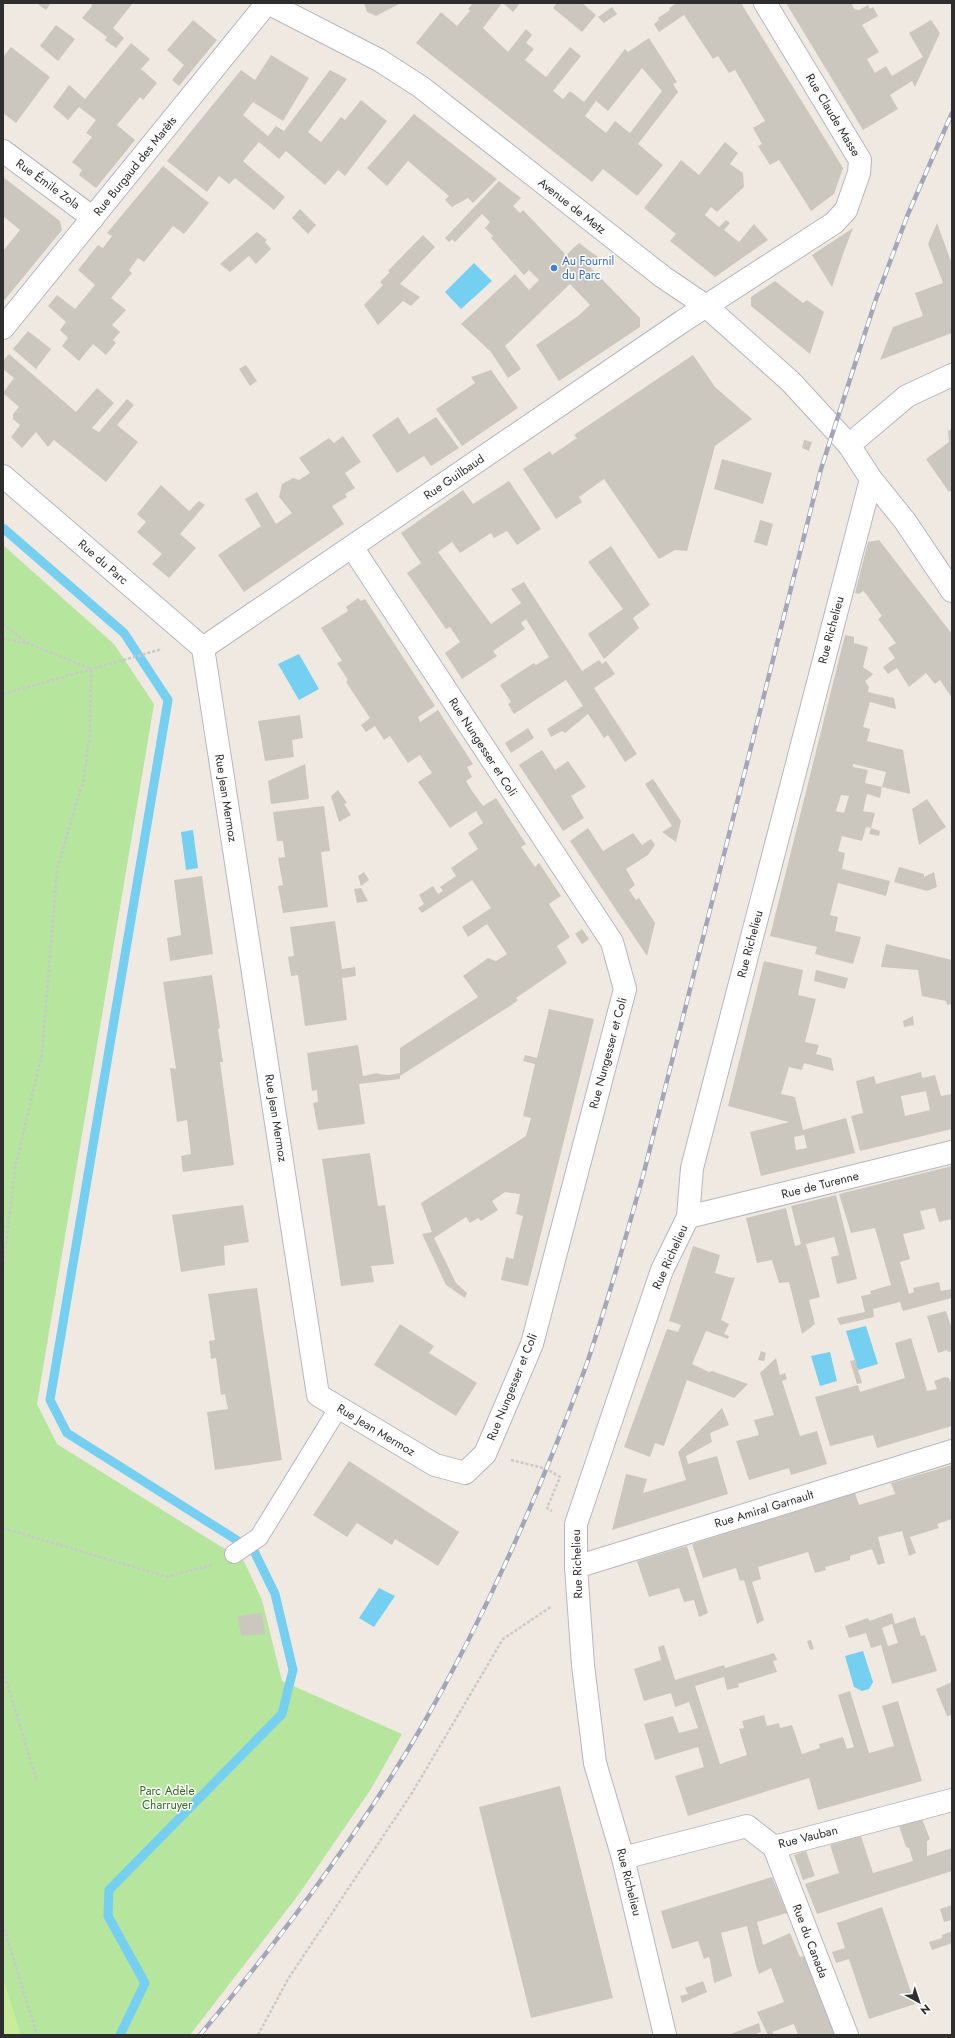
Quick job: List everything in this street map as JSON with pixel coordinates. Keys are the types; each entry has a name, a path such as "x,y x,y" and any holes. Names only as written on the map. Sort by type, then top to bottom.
{"street":[{"name":"Rue Burgaud des Marêts","path":"3,328 268,3"},
{"name":"Avenue de Metz","path":"268,3 379,60 421,87 663,277 706,306 791,382 849,445 871,479 905,521 952,591"},
{"name":"Rue Claude Masse","path":"706,306 834,223 846,210 859,173 860,160 765,3"},
{"name":"Rue Émile Zola","path":"3,151 93,218"},
{"name":"Rue Guilbaud","path":"203,648 706,306"},
{"path":"849,445 907,396 952,375"},
{"name":"Rue du Parc","path":"3,476 203,648"},
{"name":"Rue Richelieu","path":"665,2035 623,1858 595,1763 583,1665 576,1567 576,1524 662,1270 688,1217 692,1168 871,479"},
{"name":"Rue Nungesser et Coli","path":"352,547 612,942 624,989 532,1344 485,1454"},
{"name":"Rue Jean Mermoz","path":"203,648 318,1395 435,1465 465,1473 485,1454"},
{"name":"Rue de Turenne","path":"688,1217 952,1152"},
{"name":"Rue Amiral Garnault","path":"576,1567 952,1451"},
{"name":"Rue Vauban","path":"623,1858 747,1826 774,1847 952,1800"},
{"name":"Rue du Canada","path":"774,1847 847,2035"}],"lane":[{"path":"234,1554 259,1537 339,1407"}],"path":[{"path":"3,624 28,643"},
{"path":"3,639 28,643 91,669"},
{"path":"3,694 164,648 203,648"},
{"path":"3,1271 15,1168 42,1054 57,869 84,778 90,732 91,669"},
{"path":"485,1454 547,1469 560,1477 546,1508 576,1524"},
{"path":"3,1528 167,1576 221,1563 234,1554"},
{"path":"258,2035 288,1980 412,1794 503,1639 552,1605"},
{"path":"3,1671 37,1781"},
{"path":"3,1924 37,2035"}],"green space":[{"name":"Parc Adèle Charruyer","path":"3,545 114,644 154,704 37,1404 57,1444 244,1561 262,1600 282,1681 402,1734 371,1789 299,1894 190,2035 3,2035"},
{"path":"3,1978 21,2035 3,2035"}],"water":[{"path":"474,263 492,281 461,309 445,292"},
{"path":"299,654 319,689 299,700 278,664"},
{"path":"193,830 198,868 186,870 181,832"},
{"path":"866,1326 878,1364 858,1370 846,1331"},
{"path":"830,1352 837,1381 820,1386 811,1356"},
{"path":"379,1588 395,1596 374,1627 359,1618"},
{"path":"863,1651 873,1682 869,1689 862,1691 854,1687 845,1656"}],"building":[{"path":"36,3 51,3 46,10"},
{"path":"91,3 133,3 113,28 124,38 116,48 105,40 107,37 82,18 92,6"},
{"path":"364,3 401,3 376,16 367,12"},
{"path":"473,3 502,3 483,28 508,52 526,29 532,35 526,43 534,49 525,60 546,77 570,47 581,56 553,91 563,99 570,91 584,102 625,49 628,52 649,38 677,82 673,84 678,92 638,144 663,165 637,196 603,169 592,182 416,43 441,12 457,26 470,11 468,9","holes":["642,68 662,91 630,133 615,121 606,133 585,116 596,101 608,111"]},
{"path":"503,3 520,3 513,12"},
{"path":"557,3 582,3 596,15 582,32 553,8"},
{"path":"677,3 741,3 843,168 834,194 811,211 779,160 770,165 758,146 762,144 753,128 765,121 735,70 729,73 718,56 713,59 684,15 659,32 654,24 659,20 658,18"},
{"path":"786,3 851,3 854,9 859,10 868,5 870,9 873,7 878,16 862,25 879,52 867,59 875,73 886,66 892,76 923,57 909,33 931,20 940,33 915,87 912,81 890,95 898,109 863,130"},
{"path":"612,7 617,14 604,23 598,17"},
{"path":"193,20 217,40 179,86 172,80 184,65 167,50"},
{"path":"56,25 75,39 58,61 40,46"},
{"path":"131,43 150,59 141,69 157,83 143,100 140,97 117,125 135,140 96,188 79,175 82,170 72,162 92,137 86,133 96,120 79,107 68,120 53,107 69,85 85,99"},
{"path":"11,47 50,77 16,123 3,113 3,57"},
{"path":"271,55 309,78 283,121 253,102 243,115 268,136 276,126 284,131 330,70 347,79 308,132 321,142 341,117 345,120 361,100 387,121 345,176 338,170 325,185 286,151 279,159 259,142 243,161 285,197 274,210 235,178 229,184 219,176 207,192 167,161 241,70 255,80"},
{"path":"414,114 497,179 473,203 468,198 452,207 445,200 449,196 408,161 387,186 367,168"},
{"path":"725,142 738,153 730,164 743,173 744,187 717,212 711,207 705,215 719,227 726,220 730,223 724,230 739,242 754,224 768,240 715,277 670,241 676,234 644,208 681,160 699,175"},
{"path":"163,166 209,203 184,234 173,226 144,262 138,258 129,270 132,273 111,298 126,310 112,325 120,332 113,340 116,343 106,355 93,344 79,361 62,346 68,338 60,330 66,322 48,306 57,295 75,309 95,285 78,270 98,245 103,248 112,236 107,233"},
{"path":"3,177 60,221 62,230 3,302 3,251 20,230 3,216"},
{"path":"499,181 521,198 513,206 520,213 523,210 566,255 579,243 598,257 589,266 640,318 640,327 559,381 536,345 578,316 590,305 570,284 505,346 521,369 508,378 491,352 461,324 515,274 529,290 539,280 529,270 524,275 491,238 493,236 485,228 490,222 482,214 455,242 452,239 449,242 445,238"},
{"path":"300,209 316,225 308,234 292,218"},
{"path":"937,223 952,264 952,333 880,360 893,327 923,316 915,293 943,283 928,244"},
{"path":"853,228 843,254 832,287 812,255"},
{"path":"257,232 267,240 265,242 271,249 256,264 249,256 230,272 220,264"},
{"path":"423,235 435,247 400,284 420,297 411,306 403,301 378,325 364,305 383,285 380,282 390,272 388,271"},
{"path":"775,281 803,303 807,300 824,312 810,354 751,306 751,297"},
{"path":"28,331 51,349 36,369 13,349"},
{"path":"9,354 76,412 97,388 114,403 92,428 99,432 127,399 134,405 117,425 138,442 106,482 54,440 48,447 36,432 22,448 11,437 20,425 13,419 13,414 19,407 3,393 14,378 3,369 3,361"},
{"path":"693,355 715,387 752,419 715,446 687,551 675,550 659,559 604,479 579,497 582,502 556,519 523,469 550,451 552,455 577,438 574,435"},
{"path":"246,365 257,381 250,386 239,369"},
{"path":"491,370 518,408 462,446 436,409 475,383 471,377"},
{"path":"398,417 409,434 436,417 459,448 431,466 424,456 397,473 372,435"},
{"path":"952,429 952,490 949,492 926,459 949,442 948,431"},
{"path":"343,436 361,462 345,473 355,488 345,494 347,497 332,506 344,524 244,592 218,555 261,526 245,499 257,492 276,524 292,513 279,497 282,484 293,478 299,480 310,473 299,458 329,438 334,443"},
{"path":"804,440 812,442 809,451 802,448"},
{"path":"722,459 772,473 763,504 714,489"},
{"path":"509,481 541,529 517,545 507,531 494,538 491,533 460,553 452,542 438,552 491,624 521,603 511,589 524,582 582,671 599,660 602,664 606,661 615,674 594,688 637,754 625,762 608,735 604,738 588,714 565,733 562,731 551,737 547,729 583,706 566,680 514,714 508,704 511,702 500,685 534,663 536,665 549,657 526,619 521,623 525,629 493,651 497,656 462,679 445,653 460,642 450,627 446,629 407,573 421,563 401,533 463,490 473,504"},
{"path":"161,485 189,511 199,501 205,505 180,534 196,548 169,578 152,564 162,554 137,532 146,522 137,514"},
{"path":"760,520 773,524 767,546 754,542"},
{"path":"879,540 952,634 952,698 940,680 935,684 926,673 909,687 897,668 888,674 883,667 895,658 888,648 896,643 878,619 882,616 866,594 863,591 859,594 855,593 868,542"},
{"path":"611,546 650,605 633,618 639,628 604,659 588,634 623,609 588,562"},
{"path":"358,598 361,601 365,599 435,706 418,717 420,722 438,710 473,764 467,767 472,777 466,781 472,791 483,806 496,798 526,844 521,847 535,867 539,863 561,896 549,904 570,937 557,946 567,963 516,998 518,1000 513,1004 400,1076 400,1079 359,1084 365,1124 318,1130 313,1103 318,1102 317,1090 312,1091 307,1053 358,1045 363,1076 378,1073 389,1075 400,1073 400,1048 478,997 463,976 488,958 496,961 507,954 487,924 468,937 462,927 491,908 472,880 422,913 418,908 424,904 419,895 433,886 438,894 443,891 440,887 456,876 451,868 478,849 468,833 483,823 476,811 450,828 418,782 432,773 420,755 408,763 390,736 384,740 375,726 366,732 361,725 370,718 346,682 348,680 337,663 342,661 321,628 348,611 346,607"},
{"path":"845,635 854,637 854,643 868,647 863,667 873,674 865,681 869,687 868,692 894,698 896,709 870,702 863,727 870,729 867,741 903,750 910,794 882,787 880,798 867,794 863,811 875,813 871,828 866,827 862,841 842,836 838,851 845,853 842,869 890,881 886,896 838,883 830,915 838,917 835,931 861,937 853,964 815,954 817,947 770,936","holes":["853,764 886,772 882,787 865,783 868,770 853,767","841,795 849,796 844,813 836,811"]},
{"path":"300,715 303,738 292,740 294,757 265,761 258,721"},
{"path":"528,728 534,738 511,753 505,743"},
{"path":"542,750 555,770 568,761 586,787 571,796 584,818 563,831 519,765"},
{"path":"305,764 309,799 271,804 268,781"},
{"path":"653,779 681,821 676,842 662,832 672,826 645,784"},
{"path":"338,790 347,803 344,804 351,815 339,822 331,796"},
{"path":"927,799 946,827 919,845 912,809"},
{"path":"324,806 330,851 321,852 328,907 283,913 278,886 283,885 278,858 285,857 283,841 277,841 273,812"},
{"path":"588,828 603,851 633,833 642,845 651,839 655,845 648,855 626,869 635,885 629,890 636,900 639,898 655,923 647,956 570,841"},
{"path":"871,828 880,831 879,836 869,834"},
{"path":"899,867 924,874 924,877 934,872 937,887 927,891 894,882"},
{"path":"364,872 369,880 361,886 358,876"},
{"path":"202,876 213,954 170,961 167,938 181,935 174,880"},
{"path":"361,888 368,901 357,903 354,889"},
{"path":"335,921 342,969 355,967 356,976 342,978 347,1020 305,1026 298,975 291,976 288,957 294,956 290,927"},
{"path":"582,929 589,939 582,944 575,934"},
{"path":"886,944 952,960 952,1004 947,1005 946,1001 922,996 918,970 881,967"},
{"path":"764,961 803,970 798,995 816,999 805,1042 819,1045 816,1054 831,1058 834,1071 804,1063 802,1070 789,1067 781,1094 795,1097 803,1130 846,1118 855,1153 761,1176 750,1132 789,1122 728,1106","holes":["804,1135 807,1148 796,1150 794,1137"]},
{"path":"816,970 848,978 845,989 814,981"},
{"path":"212,975 220,1028 218,1029 223,1062 220,1062 234,1165 183,1172 181,1156 191,1154 187,1120 177,1122 170,1068 176,1069 163,982"},
{"path":"549,1009 594,1019 528,1286 501,1280 506,1257 513,1259 523,1216 516,1214 520,1194 505,1192 492,1201 498,1210 481,1221 478,1218 470,1223 466,1217 434,1238 456,1283 467,1293 465,1298 446,1285 422,1234 432,1232 421,1203 526,1136 531,1118 523,1116 535,1064 523,1061 525,1055 537,1058"},
{"path":"913,1016 914,1025 904,1027 903,1021"},
{"path":"921,1072 922,1078 935,1075 941,1096 952,1094 952,1129 860,1151 851,1116 863,1113 856,1081 874,1076 876,1084","holes":["926,1091 930,1110 905,1116 901,1096"]},
{"path":"370,1153 378,1206 385,1205 394,1264 371,1266 374,1282 341,1286 322,1159"},
{"path":"952,1166 952,1219 939,1222 935,1208 920,1211 925,1229 903,1234 910,1259 900,1262 909,1294 914,1292 913,1288 939,1282 941,1291 952,1289 952,1298 903,1311 900,1302 873,1309 874,1317 840,1325 837,1318 865,1312 861,1296 871,1294 870,1291 891,1285 875,1228 851,1233 839,1194"},
{"path":"836,1195 857,1279 837,1284 831,1257 839,1255 834,1237 806,1244 820,1297 809,1300 815,1324 802,1334 789,1282 779,1283 772,1260 757,1263 746,1218 786,1208 795,1246 801,1244 791,1206"},
{"path":"243,1205 249,1242 224,1246 225,1265 181,1272 172,1215"},
{"path":"693,1246 720,1255 715,1273 732,1278 735,1277 721,1320 729,1324 724,1334 729,1336 728,1339 706,1331 692,1364 709,1372 712,1371 748,1384 734,1398 687,1380 664,1446 655,1443 650,1457 624,1447 667,1329 678,1332 681,1325 669,1321"},
{"path":"257,1288 282,1460 215,1470 207,1412 228,1409 225,1394 221,1395 216,1358 211,1359 209,1341 215,1340 208,1294"},
{"path":"946,1311 952,1329 952,1351 948,1352 947,1350 938,1353 927,1316"},
{"path":"400,1324 434,1346 429,1353 477,1383 456,1416 374,1365"},
{"path":"911,1338 927,1391 937,1389 934,1381 945,1377 949,1378 952,1384 952,1426 877,1448 873,1435 830,1446 815,1397 858,1385 860,1392 905,1378 895,1343"},
{"path":"761,1351 766,1353 764,1361 758,1360"},
{"path":"776,1358 780,1375 785,1373 787,1379 782,1381 800,1436 817,1431 827,1464 791,1475 789,1468 749,1480 736,1441 759,1435 754,1420 774,1415 760,1373"},
{"path":"855,1360 862,1383 857,1384 850,1361"},
{"path":"722,1408 729,1425 710,1433 712,1442 686,1456 688,1464 717,1456 728,1494 612,1530 626,1474 647,1479 643,1493 686,1480 678,1452"},
{"path":"349,1461 459,1532 438,1566 395,1539 392,1545 357,1523 347,1537 313,1515"},
{"path":"952,1465 952,1519 937,1524 939,1528 910,1537 916,1553 909,1556 902,1531 878,1537 885,1563 878,1565 872,1549 850,1556 850,1560 825,1567 826,1570 815,1573 808,1552 758,1567 761,1579 752,1582 764,1620 757,1624 744,1580 740,1581 736,1568 703,1578 692,1544 855,1493 859,1505 895,1494 891,1483"},
{"path":"687,1546 708,1613 699,1617 694,1600 684,1602 679,1588 649,1597 637,1561"},
{"path":"262,1613 265,1634 241,1636 238,1616"},
{"path":"892,1613 895,1624 915,1617 921,1636 925,1635 937,1671 892,1684 881,1645 871,1648 866,1633 849,1638 845,1626 868,1618 869,1621","holes":["892,1624 898,1643 888,1646 882,1628"]},
{"path":"811,1640 814,1649 810,1650 807,1641"},
{"path":"664,1645 675,1680 724,1665 725,1668 774,1653 777,1660 773,1661 777,1672 738,1684 739,1687 727,1690 724,1677 695,1686 720,1764 747,1755 739,1729 744,1728 742,1721 764,1715 767,1726 779,1723 780,1728 792,1725 802,1754 820,1748 819,1744 843,1737 847,1749 854,1747 838,1695 850,1691 869,1753 894,1746 882,1706 898,1701 922,1781 818,1810 809,1778 688,1816 675,1776 704,1767 698,1747 655,1760 644,1724 673,1716 679,1733 698,1728 689,1702 675,1707 671,1693 644,1701 634,1669 661,1660 658,1647"},
{"path":"952,1682 952,1715 947,1716 936,1689"},
{"path":"560,1786 613,1998 531,2018 479,1807"},
{"path":"922,1819 930,1839 927,1841 927,1856 952,1848 952,1871 817,1914 805,1884 839,1873 830,1845 861,1836 873,1873 913,1861 909,1848 906,1847 899,1826"},
{"path":"806,1851 815,1876 803,1880 794,1855"},
{"path":"772,1877 787,1913 757,1922 763,1945 790,1933 800,1957 804,1956 836,2035 798,2035 794,2024 772,2032 774,2035 768,2035 757,2012 784,2002 771,1968 759,1974 747,1926 721,1933 732,1976 714,1983 709,1957 704,1959 698,1941 672,1949 661,1911"},
{"path":"952,1905 952,1920 944,1922 940,1909"},
{"path":"882,1907 915,2004 869,2019 849,1959 836,1963 832,1952 845,1948 837,1923"},
{"path":"952,1931 952,1943 932,1950 929,1942 942,1938 942,1935"},
{"path":"703,1981 707,1992 682,2003 680,1996 688,1994 685,1988"},
{"path":"759,2023 761,2032 753,2035 728,2035"}],"waterway":[{"path":"3,528 124,633 168,700 50,1400 67,1433 254,1551 275,1594 293,1670 282,1714 109,1890 108,1916 145,1983 120,2035"}],"railway":[{"path":"200,2035 260,1961 317,1886 371,1808 421,1728 445,1685 490,1596 551,1459 586,1366 602,1318 644,1172 821,469 876,299 908,214 952,113"}],"place":[{"name":"Au Fournil du Parc","path":"554,268"}]}
